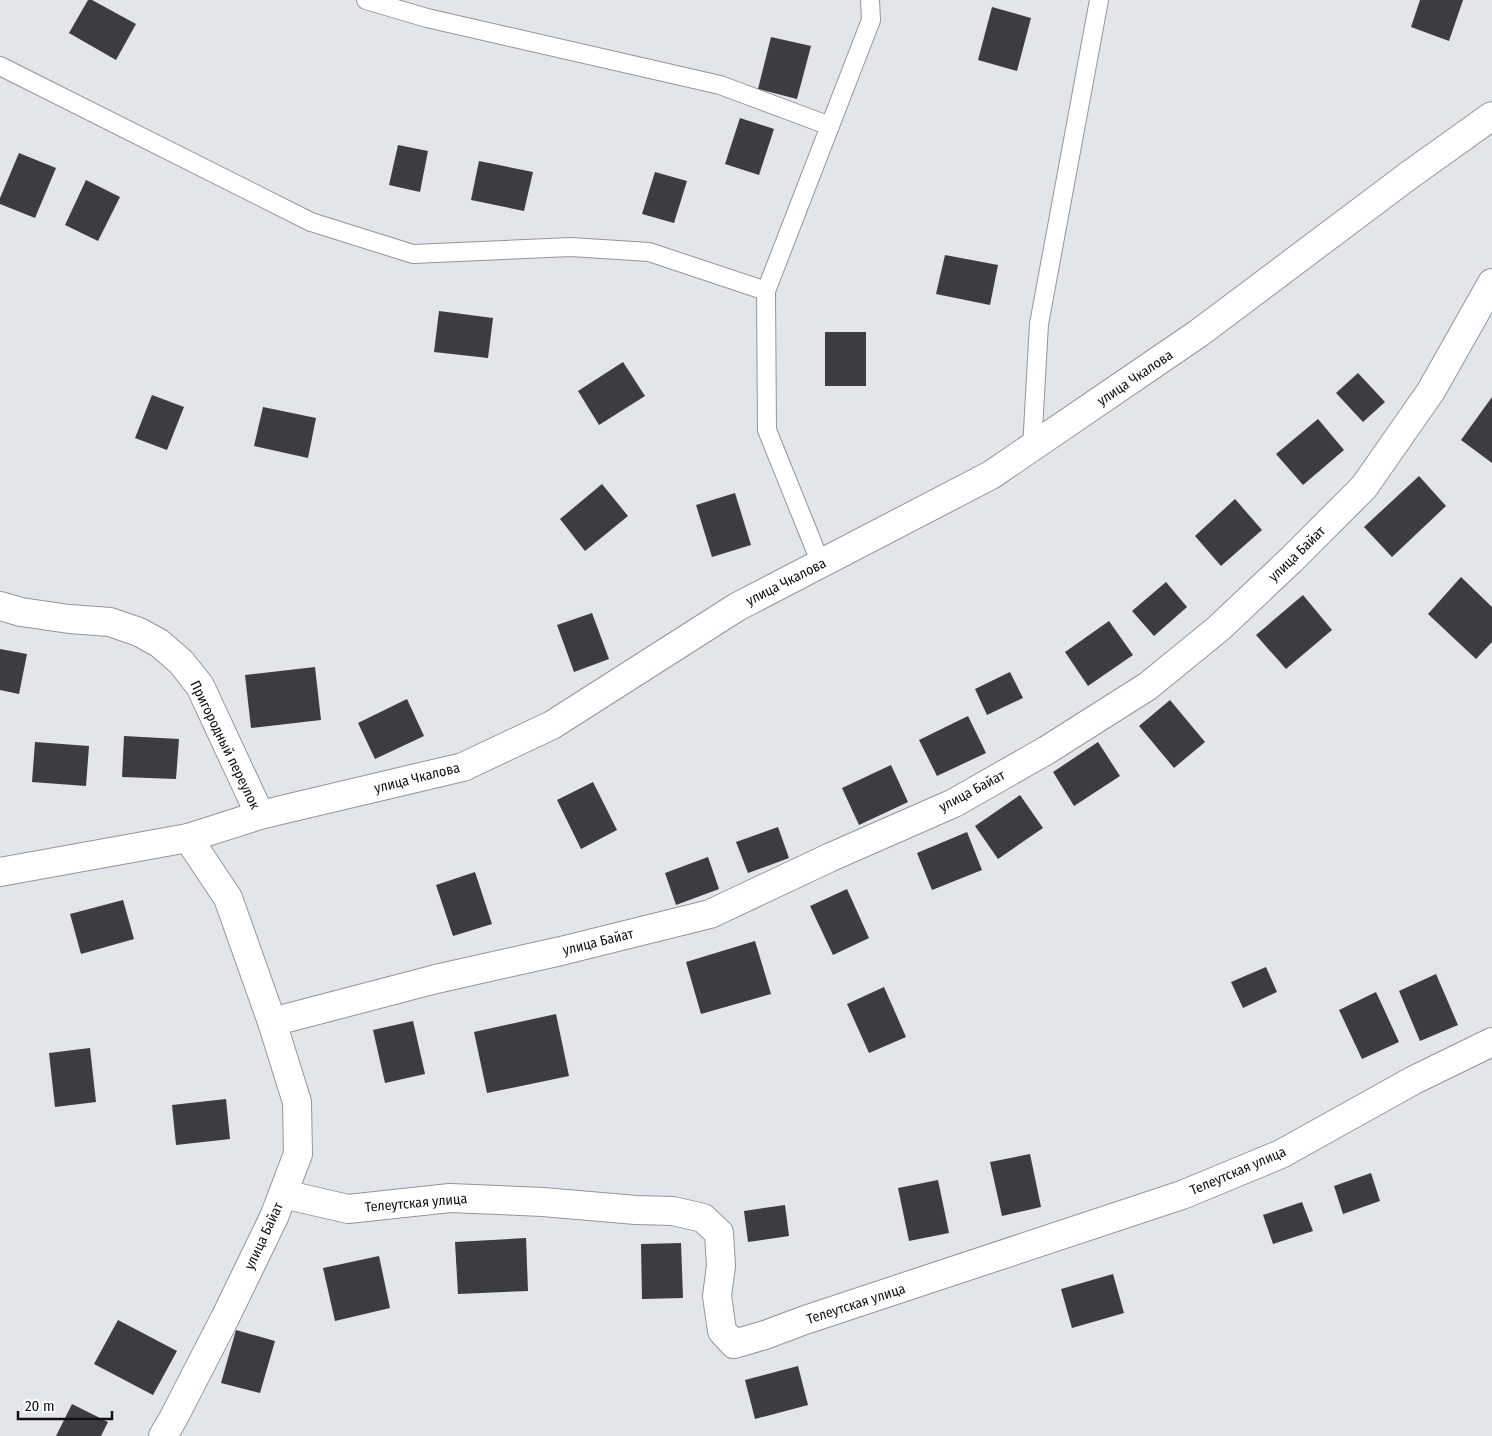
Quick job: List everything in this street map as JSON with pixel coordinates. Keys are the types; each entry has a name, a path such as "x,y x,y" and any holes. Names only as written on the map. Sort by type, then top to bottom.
{"street":[{"name":"улица Чкалова","path":"0,872 188,838 260,815 463,767 552,725 737,607 991,475 1199,334 1408,176 1492,116"},
{"name":"улица Байат","path":"272,1022 436,979 561,951 710,914 831,857 954,803 1047,750 1148,686 1218,628 1292,560 1364,488 1430,391 1492,283"},
{"name":"Пригородный переулок","path":"0,606 69,619 110,622 139,632 159,643 182,662 200,686 260,815"},
{"name":"улица Байат","path":"163,1436 225,1318 274,1218 298,1154 297,1102 272,1022 228,898 188,838"},
{"name":"Телеутская улица","path":"283,1194 348,1209 450,1198 543,1202 673,1212 703,1218 719,1233 721,1266 718,1296 722,1331 734,1344 1182,1195 1281,1154 1414,1080 1492,1042"}],"lane":[{"path":"366,0 427,18 720,85 830,126"},
{"path":"821,564 767,430 766,291 871,20 870,0"},
{"path":"1032,448 1039,324 1099,0"},
{"path":"0,66 311,222 413,254 571,247 649,252 766,291"}],"building":[{"path":"88,0 92,0 136,24 116,60 69,33"},
{"path":"1420,0 1463,0 1449,41 1411,27"},
{"path":"992,7 1031,18 1017,71 978,60"},
{"path":"771,37 811,46 797,99 758,89"},
{"path":"740,118 774,129 759,175 725,164"},
{"path":"398,145 428,151 420,192 389,185"},
{"path":"19,153 56,168 35,218 0,204 0,198"},
{"path":"479,161 533,172 524,211 471,200"},
{"path":"655,172 687,181 674,223 642,214"},
{"path":"86,180 120,197 98,241 65,225"},
{"path":"945,255 998,265 990,305 936,294"},
{"path":"439,311 493,318 488,358 434,352"},
{"path":"825,332 866,332 866,386 825,386"},
{"path":"623,362 645,396 599,425 578,391"},
{"path":"1358,373 1385,402 1363,422 1336,393"},
{"path":"152,395 184,407 167,450 135,438"},
{"path":"1492,397 1492,463 1461,440"},
{"path":"263,407 316,418 308,458 254,446"},
{"path":"1318,419 1344,450 1303,485 1276,454"},
{"path":"1419,476 1446,506 1392,557 1364,527"},
{"path":"602,484 628,516 585,551 560,519"},
{"path":"735,493 751,545 712,557 696,505"},
{"path":"1235,499 1262,530 1221,566 1195,536"},
{"path":"1461,577 1492,607 1492,642 1476,659 1428,614"},
{"path":"1166,582 1187,607 1154,636 1132,611"},
{"path":"1303,595 1332,630 1286,669 1256,635"},
{"path":"592,613 609,659 574,672 557,625"},
{"path":"1109,621 1133,655 1088,686 1065,652"},
{"path":"0,649 27,654 19,694 0,690"},
{"path":"315,667 321,720 251,728 245,675"},
{"path":"1010,672 1023,698 987,715 975,689"},
{"path":"407,699 424,736 375,759 358,723"},
{"path":"1170,700 1205,742 1174,768 1139,726"},
{"path":"968,716 986,753 937,776 919,740"},
{"path":"124,736 179,739 176,779 122,777"},
{"path":"35,742 89,746 86,786 32,782"},
{"path":"1098,742 1120,776 1074,806 1053,772"},
{"path":"891,765 908,802 859,825 842,788"},
{"path":"593,782 617,830 581,849 557,800"},
{"path":"1020,795 1043,828 998,859 975,826"},
{"path":"778,827 789,858 748,873 736,842"},
{"path":"967,832 982,870 932,890 917,853"},
{"path":"708,857 719,889 676,905 665,873"},
{"path":"475,872 492,924 453,936 436,885"},
{"path":"847,889 869,938 833,955 810,906"},
{"path":"123,900 134,939 81,954 70,914"},
{"path":"755,941 771,994 701,1014 686,962"},
{"path":"1266,967 1277,992 1243,1008 1231,982"},
{"path":"1436,974 1458,1025 1420,1041 1399,991"},
{"path":"884,987 906,1037 869,1053 847,1004"},
{"path":"1376,992 1399,1042 1362,1059 1339,1010"},
{"path":"556,1014 569,1076 487,1093 474,1032"},
{"path":"413,1021 425,1074 385,1083 373,1030"},
{"path":"90,1048 96,1102 55,1107 49,1053"},
{"path":"226,1099 230,1139 176,1145 172,1105"},
{"path":"1030,1154 1041,1207 1002,1216 990,1162"},
{"path":"1371,1173 1380,1201 1343,1214 1334,1186"},
{"path":"938,1180 949,1233 909,1241 898,1188"},
{"path":"1302,1202 1313,1231 1273,1244 1263,1215"},
{"path":"785,1205 789,1236 748,1242 744,1211"},
{"path":"526,1238 528,1291 458,1294 455,1242"},
{"path":"681,1243 683,1298 642,1299 641,1244"},
{"path":"379,1256 390,1308 335,1321 323,1268"},
{"path":"1113,1274 1124,1313 1072,1328 1061,1289"},
{"path":"118,1320 177,1351 153,1395 94,1364"},
{"path":"236,1330 275,1341 260,1393 221,1383"},
{"path":"798,1366 808,1405 755,1419 745,1380"},
{"path":"72,1404 108,1422 101,1436 56,1436"}]}
